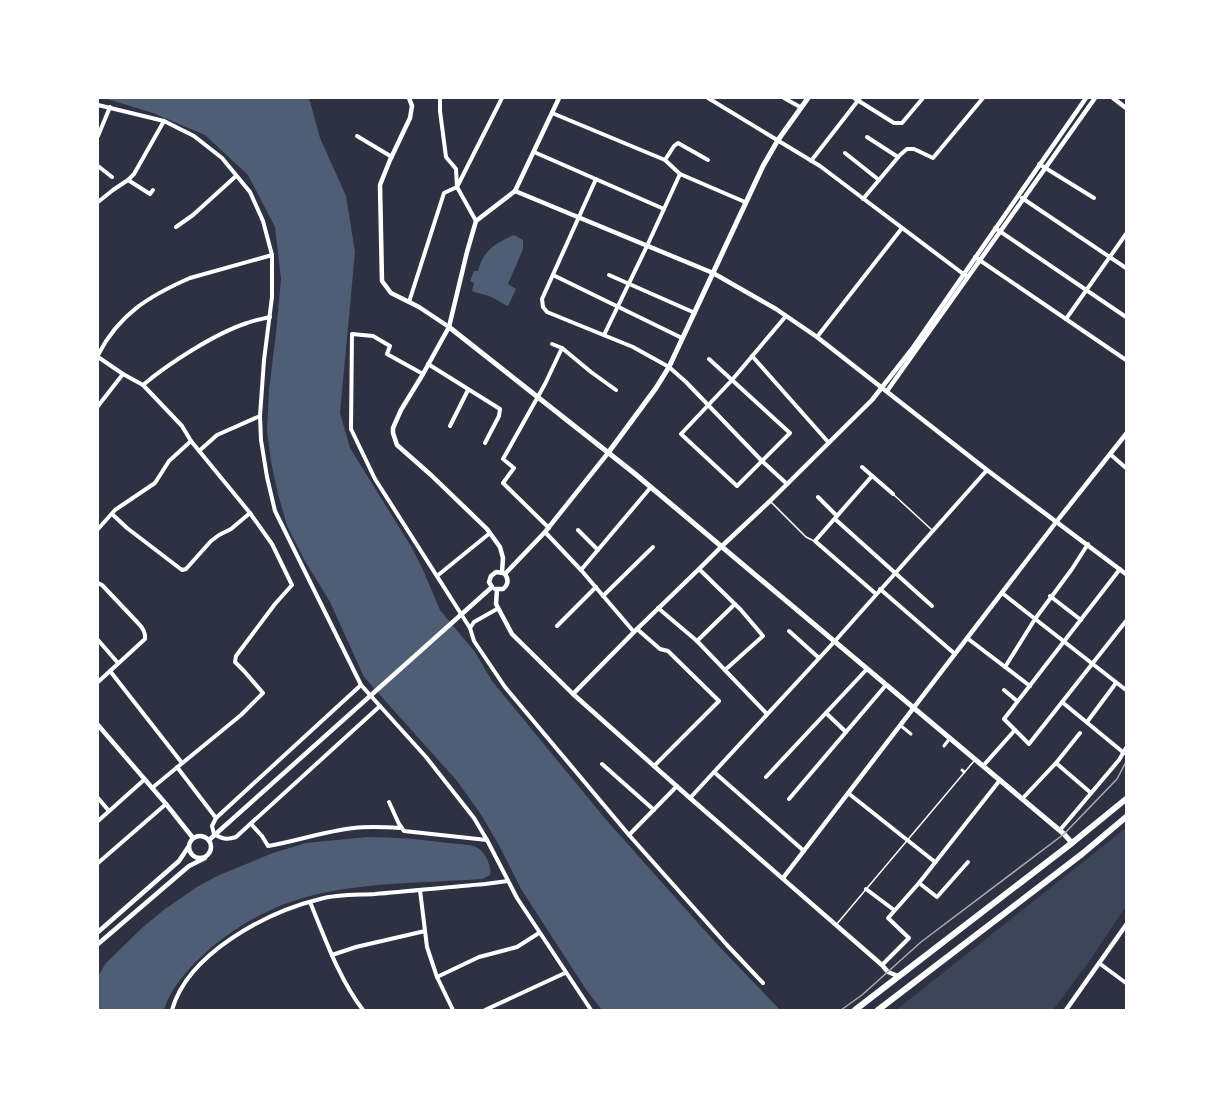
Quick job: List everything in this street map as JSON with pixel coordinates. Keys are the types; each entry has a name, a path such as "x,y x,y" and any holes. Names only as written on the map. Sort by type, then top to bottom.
{"main road":[{"path":"608,453 669,367 763,166 778,140 808,98"},
{"path":"449,327 722,546 1000,780 1082,854"},
{"path":"855,1011 1126,799"},
{"path":"878,1011 1082,854 1126,817"},
{"path":"898,976 908,987"}],"street":[{"path":"409,98 412,106 410,118 380,185 382,281 391,293 449,327"},
{"path":"440,98 446,157 456,169 457,188 476,221"},
{"path":"409,302 444,193 457,188 502,98"},
{"path":"503,573 496,572 491,576 489,582 495,588 503,589 507,585 500,547 490,533 431,474 397,445 393,428 449,327 466,252 476,221 515,191 559,98"},
{"path":"711,98 811,161 965,276"},
{"path":"784,98 800,107"},
{"path":"811,161 857,98 894,123 902,123 922,98"},
{"path":"863,199 897,157 907,149 914,149 933,158 980,98"},
{"path":"997,230 1018,195 1086,98"},
{"path":"887,391 977,258 1095,98"},
{"path":"1113,98 1126,108"},
{"path":"98,105 164,121 194,136 222,158 249,192 262,221 272,255 272,297 260,416 261,440 275,511 360,685 426,758 474,818 517,898 591,1011"},
{"path":"98,136 110,108"},
{"path":"552,114 665,160 680,174 745,202"},
{"path":"98,202 134,174 164,121"},
{"path":"1067,125 1073,129"},
{"path":"357,136 392,157"},
{"path":"867,137 897,157"},
{"path":"665,160 678,143 708,160"},
{"path":"534,152 664,210"},
{"path":"845,153 879,180"},
{"path":"1039,164 1094,198"},
{"path":"98,166 112,177"},
{"path":"604,335 680,174"},
{"path":"176,226 193,216 237,176"},
{"path":"596,179 542,299 543,307 547,312 633,347 669,367 687,382 787,484"},
{"path":"128,180 150,194 153,190"},
{"path":"515,191 713,273 786,316 817,337 987,470 1126,574"},
{"path":"1018,195 1126,268"},
{"path":"817,337 902,228"},
{"path":"997,230 1126,317"},
{"path":"1066,319 1126,234"},
{"path":"152,788 241,715 263,693 235,662 236,656 246,640 292,585 272,544 250,513 191,441 182,426 143,385 98,356 111,333 130,312 144,302 190,278 272,255"},
{"path":"977,258 1126,360"},
{"path":"553,275 683,339"},
{"path":"609,275 694,313"},
{"path":"143,385 153,376 209,340 245,323 270,316"},
{"path":"709,359 732,380 790,433 737,486 681,434 732,380 786,316"},
{"path":"423,374 387,354 390,345 373,336 352,334 351,429 375,479 470,627 474,641 505,687 629,835 764,983"},
{"path":"552,344 562,348 616,390"},
{"path":"562,348 545,384 503,459 514,468 504,483 635,630 660,650 668,651 719,701 654,766"},
{"path":"752,356 829,443"},
{"path":"428,364 500,409 499,416 485,443"},
{"path":"573,694 635,630 860,414 902,366"},
{"path":"98,406 123,374"},
{"path":"450,426 468,390"},
{"path":"199,451 217,435 260,416"},
{"path":"783,878 1001,593 1126,436"},
{"path":"98,529 112,514 155,483 169,461 191,441"},
{"path":"503,573 547,530 608,453"},
{"path":"1110,454 1126,468"},
{"path":"862,467 893,494"},
{"path":"690,798 835,641 987,470"},
{"path":"872,476 815,541 876,594"},
{"path":"581,570 651,488"},
{"path":"818,497 836,518 932,606"},
{"path":"112,514 182,570 211,541 231,529 250,513"},
{"path":"578,530 598,550"},
{"path":"437,576 490,533"},
{"path":"1005,667 1050,596 1088,544"},
{"path":"603,596 653,547"},
{"path":"699,569 735,604 763,636 724,670"},
{"path":"1120,569 1004,719 1029,744 1126,621"},
{"path":"98,583 138,623 145,635 145,639 98,682"},
{"path":"557,626 596,587"},
{"path":"209,840 474,603 495,588"},
{"path":"495,588 497,609 512,634 573,694 888,972 898,976"},
{"path":"880,589 955,654"},
{"path":"1001,593 1126,690"},
{"path":"1050,596 1081,620"},
{"path":"697,642 735,604"},
{"path":"658,608 697,642 767,714"},
{"path":"470,627 474,622 497,609"},
{"path":"789,631 819,658"},
{"path":"967,638 1030,686"},
{"path":"98,640 118,663"},
{"path":"766,777 867,668"},
{"path":"110,671 182,764"},
{"path":"1087,722 1116,682"},
{"path":"360,685 216,818 212,826 214,834 229,840 236,837 380,706"},
{"path":"789,800 886,685"},
{"path":"1004,690 1017,701"},
{"path":"1059,831 1125,750 1062,702"},
{"path":"826,713 846,732"},
{"path":"98,725 193,838"},
{"path":"900,725 911,734"},
{"path":"983,766 1015,730"},
{"path":"1022,799 1080,733"},
{"path":"944,746 950,738"},
{"path":"1056,763 1090,793"},
{"path":"602,764 654,810"},
{"path":"177,767 216,818"},
{"path":"714,772 804,851"},
{"path":"98,821 145,779"},
{"path":"882,965 909,938 888,918 919,883 1000,780"},
{"path":"629,835 677,786"},
{"path":"848,793 935,862"},
{"path":"98,798 109,811"},
{"path":"389,802 401,828"},
{"path":"98,862 166,804"},
{"path":"251,824 268,846 330,831 375,827 401,828 409,832 487,840"},
{"path":"98,944 182,872 208,856 212,850 209,840 203,836 193,838"},
{"path":"98,932 179,861 193,838"},
{"path":"189,846 193,856 205,858"},
{"path":"919,883 937,897 968,862"},
{"path":"172,1011 188,979 217,950 255,925 284,911 322,898 508,881"},
{"path":"866,889 894,910"},
{"path":"420,890 427,948 437,977 453,1011"},
{"path":"310,902 332,955 363,1011"},
{"path":"1066,1011 1126,925"},
{"path":"332,955 425,931"},
{"path":"437,977 478,957 518,946 539,933"},
{"path":"1099,963 1126,983"},
{"path":"485,1011 565,973"}],"lane":[{"path":"893,494 932,531"},
{"path":"770,501 806,537 815,541"},
{"path":"836,925 963,771 975,760"}],"shaded area":[{"path":"104,98 309,98 320,138 346,196 355,252 340,413 350,448 412,548 440,610 475,652 492,681 608,822 715,942 780,1010 602,1010 587,991 521,889 480,813 457,781 364,677 330,602 287,526 271,462 267,431 281,279 275,227 248,175 205,135 153,113"},
{"path":"514,235 523,240 523,249 508,284 516,289 508,306 472,291 474,283 470,281 474,271 478,271 483,258 491,248"},
{"path":"1126,828 1126,906 1053,1010 896,1010"},
{"path":"367,837 418,839 473,846 485,855 490,867 490,875 482,879 352,888 295,900 253,919 214,945 180,980 164,1010 98,1010 98,976 106,963 143,927 197,887 217,876 273,853 306,843"}],"railway":[{"path":"841,1010 862,995 921,942 1064,834 1117,779 1126,762"}]}
